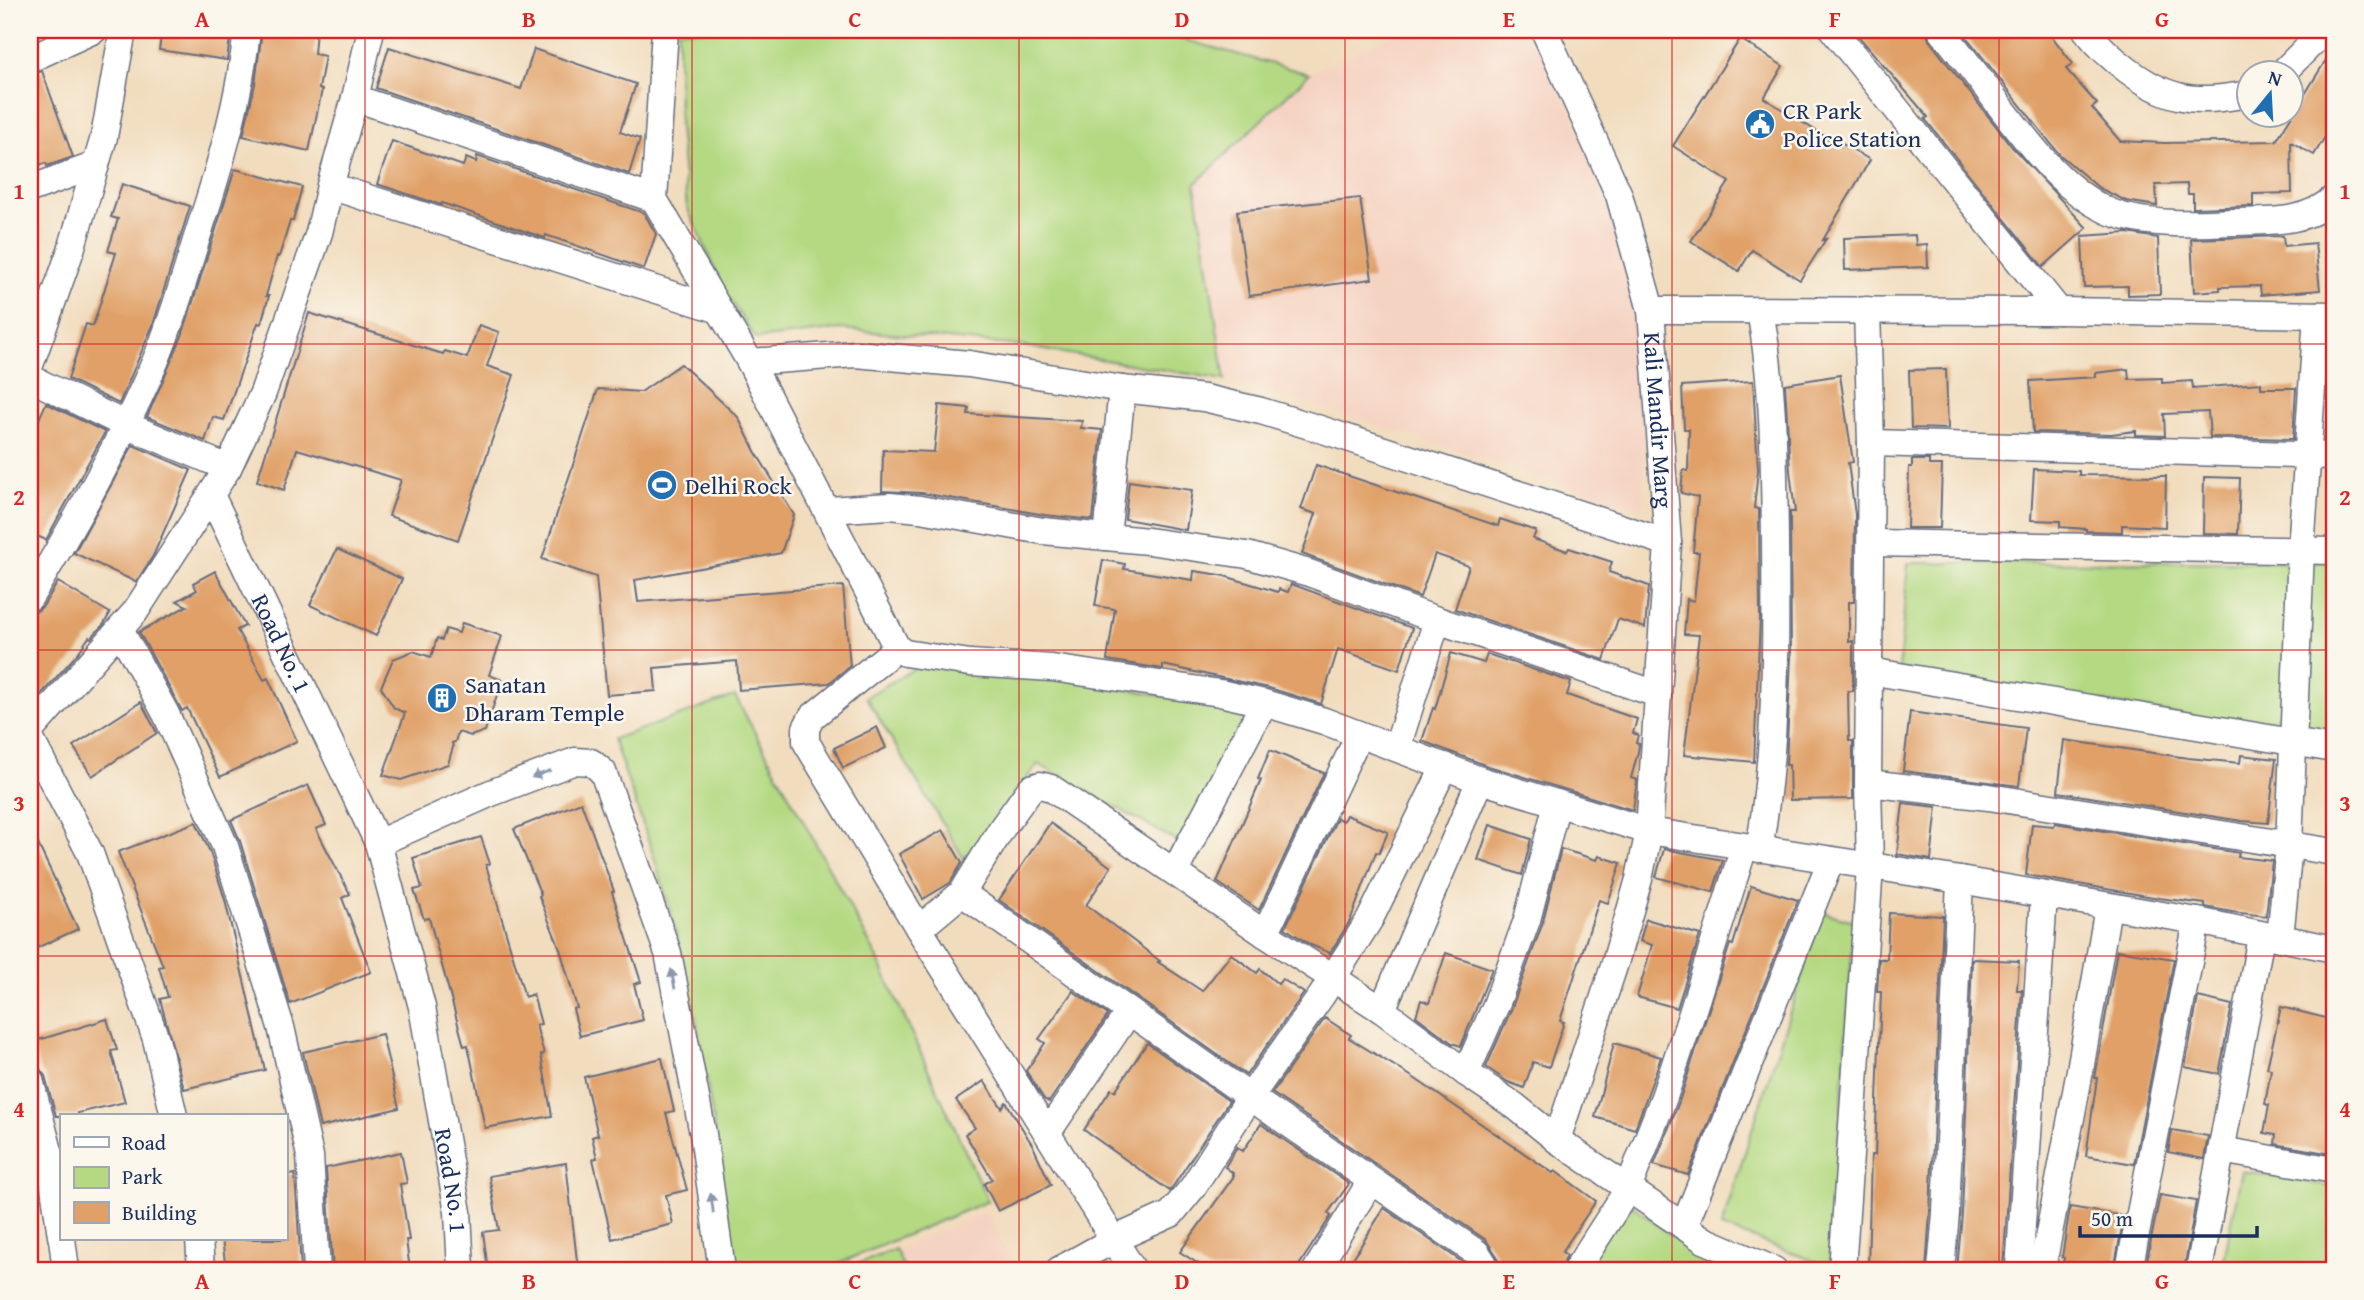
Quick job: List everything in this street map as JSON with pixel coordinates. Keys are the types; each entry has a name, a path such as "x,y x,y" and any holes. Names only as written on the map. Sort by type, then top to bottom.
{"street":[{"path":"30,59 94,30"},
{"path":"30,365 71,250 104,137 123,30"},
{"path":"30,597 60,549 126,425 156,361 223,158 247,30"},
{"path":"30,731 135,612 228,468 263,393 319,233 371,30"},
{"path":"665,30 654,199 750,362 897,648 912,656 1052,668 1146,680 1264,703 1324,721 1480,780 1649,831 1960,880 2334,948"},
{"name":"Kali Mandir Marg","path":"1544,30 1619,195 1651,310 1668,543 1649,831 1639,879 1615,963 1557,1140"},
{"path":"1833,30 2059,311"},
{"path":"1941,30 2037,153 2077,194 2108,211 2146,220 2215,223 2285,221 2311,214 2334,198"},
{"path":"2295,60 2325,30"},
{"path":"2096,33 2100,48 2138,78 2178,96 2218,99 2234,96"},
{"path":"355,98 654,199"},
{"path":"30,189 96,165"},
{"path":"330,186 717,309"},
{"path":"1651,310 2326,315 2308,455 2301,550 2289,845 2271,937 2221,1150 2199,1270"},
{"path":"1842,1270 1870,867 1868,783 1871,443 1867,310"},
{"path":"1576,1270 1628,1189 1664,1097 1751,848 1763,825 1772,713 1775,595 1774,464 1767,348 1760,311"},
{"path":"750,362 855,354 969,364 1205,398 1261,411 1668,543"},
{"path":"30,378 126,425 228,468"},
{"path":"1107,537 1122,388"},
{"path":"1871,443 2334,456"},
{"name":"Road No. 1","path":"211,495 378,844 422,1007 458,1212 461,1270"},
{"path":"828,510 890,506 920,509 1043,531 1247,555 1309,573 1437,620 1657,694"},
{"path":"1871,543 2334,551"},
{"path":"1397,748 1437,620"},
{"path":"120,630 166,715 225,846 281,1027 310,1156 317,1270"},
{"path":"897,648 812,717 806,729 806,742 919,929 1133,1270"},
{"path":"1869,670 2334,748"},
{"path":"1175,871 1264,703"},
{"path":"1265,934 1359,735"},
{"path":"30,738 90,853 156,1039 174,1114"},
{"path":"378,844 491,793 575,761 591,762 603,772 668,953 703,1134 722,1270"},
{"path":"1059,1270 1115,1239 1171,1214 1193,1187 1370,919 1445,766"},
{"path":"1382,1010 1480,780"},
{"path":"1868,783 1989,797 2334,852"},
{"path":"919,929 961,893 1031,788 1040,785 1051,788 1382,1010 1515,1106 1557,1140 1704,1240 1774,1270"},
{"path":"1466,1073 1496,1006 1527,920 1557,803"},
{"path":"1684,1226 1831,860"},
{"path":"1941,1270 1947,1199 1960,880"},
{"path":"961,893 1488,1266"},
{"path":"2019,1270 2044,896"},
{"path":"2042,1270 2108,907"},
{"path":"2129,1270 2197,921"},
{"path":"1048,1132 1129,1012"},
{"path":"30,1080 49,1151 60,1224"},
{"path":"2221,1150 2334,1170"},
{"path":"1316,1270 1371,1181"},
{"path":"62,1240 66,1270"},
{"path":"199,1240 201,1270"}],"shaded area":[{"path":"1403,30 1534,30 1613,209 1644,350 1643,510 1294,399 1225,380 1195,184 1309,74"},
{"path":"987,1211 1016,1270 845,1270"}],"green space":[{"path":"678,30 1149,30 1309,74 1195,184 1225,380 1021,346 841,329 756,339 726,294 687,207 679,127"},
{"path":"2334,562 2334,740 1899,669 1908,563"},
{"path":"922,664 1086,681 1251,713 1184,845 1038,764 964,859 866,697"},
{"path":"735,696 875,953 988,1201 823,1270 734,1270 718,1152 691,995 659,874 613,739"},
{"path":"1822,912 1854,921 1831,1267 1721,1227"},
{"path":"2242,1171 2334,1187 2334,1270 2222,1270"},
{"path":"1631,1204 1713,1268 1712,1270 1576,1270"},
{"path":"895,1249 905,1270 843,1270"}],"building":[{"path":"162,30 231,30 227,60 159,50"},
{"path":"262,30 316,30 314,54 325,56 319,89 322,90 309,151 243,136 255,84"},
{"path":"1853,30 1926,30 1929,40 2013,148 2087,228 2043,267 1925,119 1928,117"},
{"path":"1961,30 2047,30 2073,64 2066,69 2097,104 2092,108 2120,141 2276,141 2283,130 2304,130 2304,96 2334,47 2334,122 2314,155 2291,142 2292,193 2253,194 2253,206 2193,208 2193,194 2188,194 2187,184 2156,185 2157,206 2126,201 2099,188 2060,155"},
{"path":"1740,39 1783,66 1764,98 1840,146 1842,143 1870,160 1800,280 1752,250 1739,271 1691,241 1729,182 1673,146"},
{"path":"389,47 521,89 534,49 636,84 620,132 640,139 629,174 376,88"},
{"path":"42,71 73,157 47,166 46,163 30,168 30,75"},
{"path":"392,141 463,166 466,158 476,162 477,156 644,213 656,234 644,269 546,235 545,238 377,184"},
{"path":"235,169 302,187 293,221 290,221 279,257 277,256 261,324 258,323 224,420 213,417 205,441 147,417 182,336"},
{"path":"122,184 190,206 153,325 119,404 68,379 86,324 93,326 116,253 108,251 118,219 111,217"},
{"path":"1360,198 1372,279 1249,296 1237,211"},
{"path":"2127,233 2158,238 2160,294 2128,295 2128,286 2084,287 2082,236"},
{"path":"1915,235 1916,245 1927,244 1928,267 1845,270 1844,238"},
{"path":"2283,236 2284,246 2315,243 2320,290 2261,295 2260,286 2220,287 2220,290 2194,292 2191,239"},
{"path":"309,313 443,354 445,351 467,358 479,325 499,332 487,366 514,375 458,540 389,516 401,480 297,449 284,490 257,481"},
{"path":"681,364 738,417 755,451 794,515 781,553 635,580 638,602 843,586 850,666 829,683 739,690 737,661 654,668 656,691 607,695 596,577 542,559 598,389 641,392"},
{"path":"1946,369 1948,429 1911,428 1909,370"},
{"path":"2128,369 2129,379 2162,378 2162,383 2192,381 2193,388 2261,383 2261,388 2296,388 2293,439 2210,437 2208,412 2164,414 2165,436 2136,435 2136,431 2111,434 2033,432 2030,381 2096,377 2096,373"},
{"path":"1840,375 1853,462 1848,463 1855,514 1854,602 1849,602 1849,642 1853,641 1853,691 1848,691 1849,741 1853,741 1853,799 1790,800 1789,765 1786,765 1791,657 1790,512 1795,512 1785,384"},
{"path":"1753,381 1758,470 1754,508 1759,509 1760,617 1754,762 1684,755 1699,635 1684,634 1687,599 1694,601 1699,552 1693,552 1698,497 1681,493 1683,470 1688,471 1689,429 1684,429 1682,386"},
{"path":"46,403 105,432 46,540 30,533 30,440"},
{"path":"939,405 969,408 968,414 1082,421 1081,428 1102,430 1093,520 1045,515 922,493 882,491 883,450 934,452"},
{"path":"133,445 191,470 153,556 136,582 74,553"},
{"path":"1912,460 1929,460 1929,465 1942,465 1940,528 1907,528 1909,467 1912,467"},
{"path":"1316,465 1498,526 1500,519 1536,531 1533,539 1612,562 1609,572 1649,586 1645,628 1618,619 1604,660 1455,609 1469,566 1435,554 1420,597 1302,554 1316,514 1301,509"},
{"path":"2034,469 2079,471 2079,475 2166,476 2165,527 2122,525 2122,532 2086,531 2060,527 2060,521 2031,520"},
{"path":"2204,477 2240,478 2238,534 2203,533"},
{"path":"1129,481 1192,490 1186,530 1125,519"},
{"path":"337,549 402,579 376,636 310,605"},
{"path":"1103,560 1125,564 1124,569 1193,580 1194,571 1221,575 1278,592 1279,589 1288,592 1291,584 1412,628 1399,670 1338,649 1321,704 1269,688 1163,665 1163,669 1107,660 1115,609 1095,606"},
{"path":"215,571 245,626 237,630 264,680 268,678 297,741 220,777 187,708 182,711 139,632 187,606 177,601 197,590 193,583"},
{"path":"58,582 110,613 104,624 89,637 30,707 30,613 43,606"},
{"name":"Sanatan Dharam Temple","path":"462,623 502,636 489,675 502,680 485,731 471,736 458,732 455,742 452,743 448,764 401,780 383,775 405,713 394,708 381,687 393,659 413,651 431,657 437,638 442,640 446,629 459,633"},
{"path":"1451,653 1484,663 1487,654 1571,682 1567,695 1637,719 1633,733 1638,735 1636,743 1639,744 1631,778 1637,780 1633,810 1485,765 1422,741 1433,708 1435,709"},
{"path":"141,702 157,733 92,776 73,746"},
{"path":"1910,712 2026,728 2019,786 1903,771"},
{"path":"877,727 886,748 843,768 834,748"},
{"path":"2064,740 2240,763 2241,755 2276,759 2268,823 2058,792"},
{"path":"1270,750 1324,773 1259,910 1217,882 1261,780 1258,779"},
{"path":"308,785 326,825 316,829 350,894 342,898 371,972 290,1004 240,841 231,820"},
{"path":"581,802 614,891 612,892 641,982 634,984 643,1020 580,1036 573,1009 577,1008 560,949 514,829"},
{"path":"1903,803 1937,807 1931,860 1897,854"},
{"path":"1346,815 1388,832 1379,853 1376,852 1350,921 1330,953 1311,945 1285,928 1337,818 1343,821"},
{"path":"196,822 210,852 225,900 265,1070 184,1089 160,999 168,997 159,967 163,966 118,852"},
{"path":"1050,823 1111,867 1086,905 1160,961 1158,962 1202,991 1231,954 1257,973 1260,969 1278,984 1282,979 1304,993 1246,1075 999,900"},
{"path":"2055,823 2239,853 2238,857 2272,861 2266,916 2026,875 2032,824 2054,826"},
{"path":"1490,825 1531,839 1522,875 1478,860"},
{"path":"30,827 78,929 30,951"},
{"path":"943,830 962,863 950,883 923,899 899,854"},
{"path":"481,837 490,864 486,865 525,997 533,994 541,1024 536,1025 544,1054 541,1055 552,1116 485,1128 468,1045 464,1046 429,918 424,919 414,890 422,888 413,858"},
{"path":"1561,849 1597,860 1599,856 1621,863 1608,903 1599,900 1560,1021 1564,1022 1549,1067 1533,1062 1524,1088 1508,1082 1486,1067 1511,1010 1542,925"},
{"path":"1664,849 1723,860 1713,892 1656,877"},
{"path":"1751,886 1798,900 1688,1175 1654,1165 1679,1102"},
{"path":"1889,913 1943,916 1926,1270 1868,1270 1871,1155 1875,1155 1881,992 1877,992 1879,959 1887,959"},
{"path":"1646,919 1700,935 1677,1008 1637,997 1652,945 1640,941"},
{"path":"2117,950 2174,959 2134,1164 2086,1156 2095,1078"},
{"path":"1446,953 1492,969 1461,1046 1452,1043 1416,1016 1421,1000 1429,1003"},
{"path":"1972,959 2019,961 2017,990 2022,990 2003,1270 1957,1270 1962,1214"},
{"path":"1073,991 1108,1015 1049,1102 1044,1099 1026,1071 1045,1043 1039,1039"},
{"path":"2198,997 2232,1005 2219,1074 2185,1067"},
{"path":"2281,1007 2334,1020 2332,1154 2275,1144 2276,1135 2264,1133 2269,1105 2265,1104 2271,1069 2267,1068"},
{"path":"1325,1018 1351,1035 1349,1038 1414,1078 1553,1173 1555,1171 1596,1201 1562,1252 1567,1255 1560,1270 1499,1270 1497,1256 1486,1240 1272,1093"},
{"path":"107,1019 117,1050 111,1051 125,1102 78,1114 56,1116 32,1042"},
{"path":"382,1034 399,1108 320,1127 303,1052"},
{"path":"1147,1043 1229,1101 1170,1191 1084,1130 1111,1089 1115,1091"},
{"path":"1614,1043 1661,1057 1635,1129 1595,1117"},
{"path":"662,1058 674,1111 666,1113 687,1190 666,1195 673,1224 612,1239 593,1159 597,1158 592,1137 598,1135 584,1077"},
{"path":"984,1081 1002,1108 1006,1102 1033,1146 1051,1185 998,1211 984,1184 992,1179 965,1134 975,1128 956,1100"},
{"path":"1261,1124 1349,1184 1328,1213 1331,1216 1296,1270 1208,1270 1180,1252 1234,1176 1225,1167 1237,1147 1243,1151"},
{"path":"2172,1130 2208,1136 2204,1159 2168,1152"},
{"path":"401,1152 407,1183 400,1184 409,1240 406,1240 410,1270 333,1270 326,1168"},
{"path":"566,1163 578,1270 488,1270 483,1232 499,1230 489,1176"},
{"path":"295,1174 301,1270 226,1270 222,1240 287,1240 287,1176"},
{"path":"2160,1195 2196,1201 2184,1270 2145,1270"},
{"path":"2070,1207 2124,1216 2114,1270 2062,1270"},
{"path":"1384,1208 1465,1264 1468,1270 1368,1270 1352,1260"}],"place":[{"name":"CR Park Police Station","path":"1760,124"},
{"name":"Delhi Rock","path":"662,485"},
{"name":"Sanatan Dharam Temple","path":"442,698"}]}
